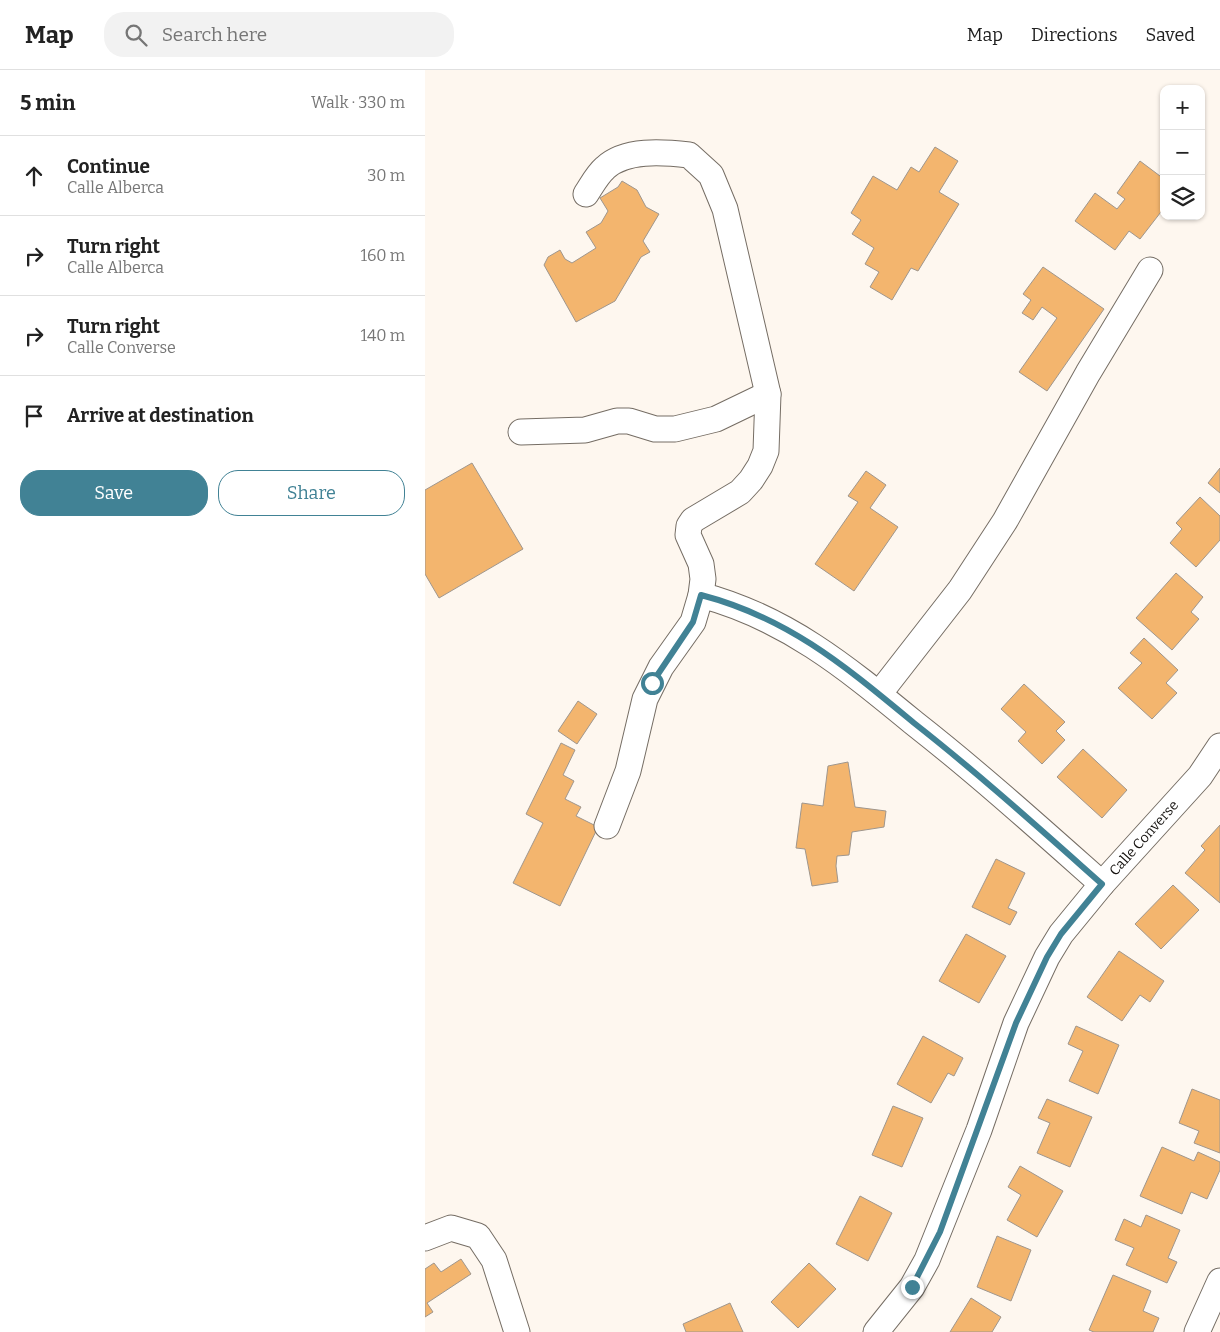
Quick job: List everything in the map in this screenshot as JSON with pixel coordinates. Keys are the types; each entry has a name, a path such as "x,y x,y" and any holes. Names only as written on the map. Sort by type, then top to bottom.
{"street":[{"path":"586,194 606,166 619,159 647,154 689,155 711,176 725,208 768,394 766,451 760,466 739,492 693,520 689,526 689,535 701,564 703,579 701,595 693,622 661,667 645,699 628,771 607,826"},
{"path":"879,694 960,590 1005,521 1088,373 1150,270"},
{"path":"521,432 585,430 617,421 629,421 655,429 675,429 716,419 768,394"},
{"path":"701,595 739,606 779,624 848,668 968,766 1102,884"},
{"name":"Calle Converse","path":"876,1332 912,1287 927,1260 979,1130 1016,1023 1047,957 1061,934 1102,884 1200,776 1220,746"},
{"path":"425,1238 451,1228 478,1236 494,1260 517,1332"},
{"path":"1197,1332 1220,1281"}],"building":[{"path":"935,147 958,161 939,192 959,204 918,271 911,268 892,300 870,287 879,272 865,264 874,248 852,234 861,220 851,213 873,176 897,190 911,167 919,172"},
{"path":"1140,161 1160,176 1160,213 1140,239 1129,231 1115,250 1075,221 1095,193 1117,209 1125,199 1117,193"},
{"path":"622,181 637,190 646,207 659,214 643,241 650,252 641,257 615,301 576,322 544,265 548,257 560,250 565,259 572,263 596,248 586,232 601,223 608,211 600,198 618,187"},
{"path":"1043,267 1104,309 1047,391 1019,372 1057,318 1042,307 1033,320 1022,313 1031,300 1023,294"},
{"path":"472,463 523,549 439,598 425,574 425,490"},
{"path":"1220,468 1220,493 1208,483"},
{"path":"866,471 886,485 870,508 898,527 854,591 815,564 858,502 848,496"},
{"path":"1200,497 1220,516 1220,540 1196,567 1170,543 1182,529 1176,523"},
{"path":"1176,573 1203,597 1191,612 1199,619 1172,650 1136,618"},
{"path":"1144,638 1178,670 1166,683 1177,693 1152,719 1118,688 1142,663 1130,653"},
{"path":"1024,684 1065,722 1056,731 1065,740 1042,764 1018,741 1026,732 1001,709"},
{"path":"578,701 597,714 577,744 558,731"},
{"path":"561,743 575,750 563,775 574,781 565,799 581,807 576,816 598,827 560,906 513,883 543,823 526,814"},
{"path":"1083,749 1127,790 1102,818 1057,777"},
{"path":"848,762 855,807 886,811 884,827 852,832 849,855 837,856 838,882 812,886 805,849 796,848 802,803 823,806 828,766"},
{"path":"1220,825 1220,903 1185,873 1205,850 1201,846"},
{"path":"996,859 1025,873 1008,908 1017,912 1010,925 972,907"},
{"path":"1173,885 1199,910 1161,949 1135,924"},
{"path":"966,934 1006,956 979,1003 939,981"},
{"path":"1119,951 1164,981 1150,1002 1140,995 1122,1021 1087,997"},
{"path":"1076,1026 1119,1045 1098,1094 1069,1081 1083,1051 1068,1044"},
{"path":"923,1036 963,1058 954,1076 948,1073 931,1103 897,1084"},
{"path":"1192,1089 1220,1100 1220,1153 1194,1143 1199,1131 1179,1123"},
{"path":"1047,1099 1092,1117 1070,1167 1037,1153 1050,1123 1038,1118"},
{"path":"893,1106 923,1118 902,1167 872,1155"},
{"path":"1162,1147 1194,1161 1198,1152 1220,1162 1220,1170 1207,1199 1191,1192 1182,1214 1140,1196"},
{"path":"1020,1166 1063,1191 1037,1237 1007,1220 1021,1195 1008,1187"},
{"path":"860,1196 892,1213 868,1261 836,1244"},
{"path":"1146,1215 1180,1230 1168,1258 1177,1262 1167,1283 1126,1265 1134,1248 1115,1240 1124,1219 1141,1227"},
{"path":"997,1236 1031,1250 1011,1301 977,1287"},
{"path":"461,1259 471,1274 427,1303 433,1312 425,1317 425,1269 434,1263 441,1272"},
{"path":"809,1263 836,1289 798,1328 771,1302"},
{"path":"1113,1275 1151,1291 1143,1311 1159,1318 1153,1332 1094,1332 1089,1330"},
{"path":"971,1298 1001,1317 992,1332 950,1332"},
{"path":"730,1303 743,1332 686,1332 683,1324"}],"route":[{"path":"652,683 693,622 701,595 752,611 779,624 848,668 968,766 1102,884 1061,934 1047,957 1016,1023 979,1130 940,1232 912,1287"}]}
